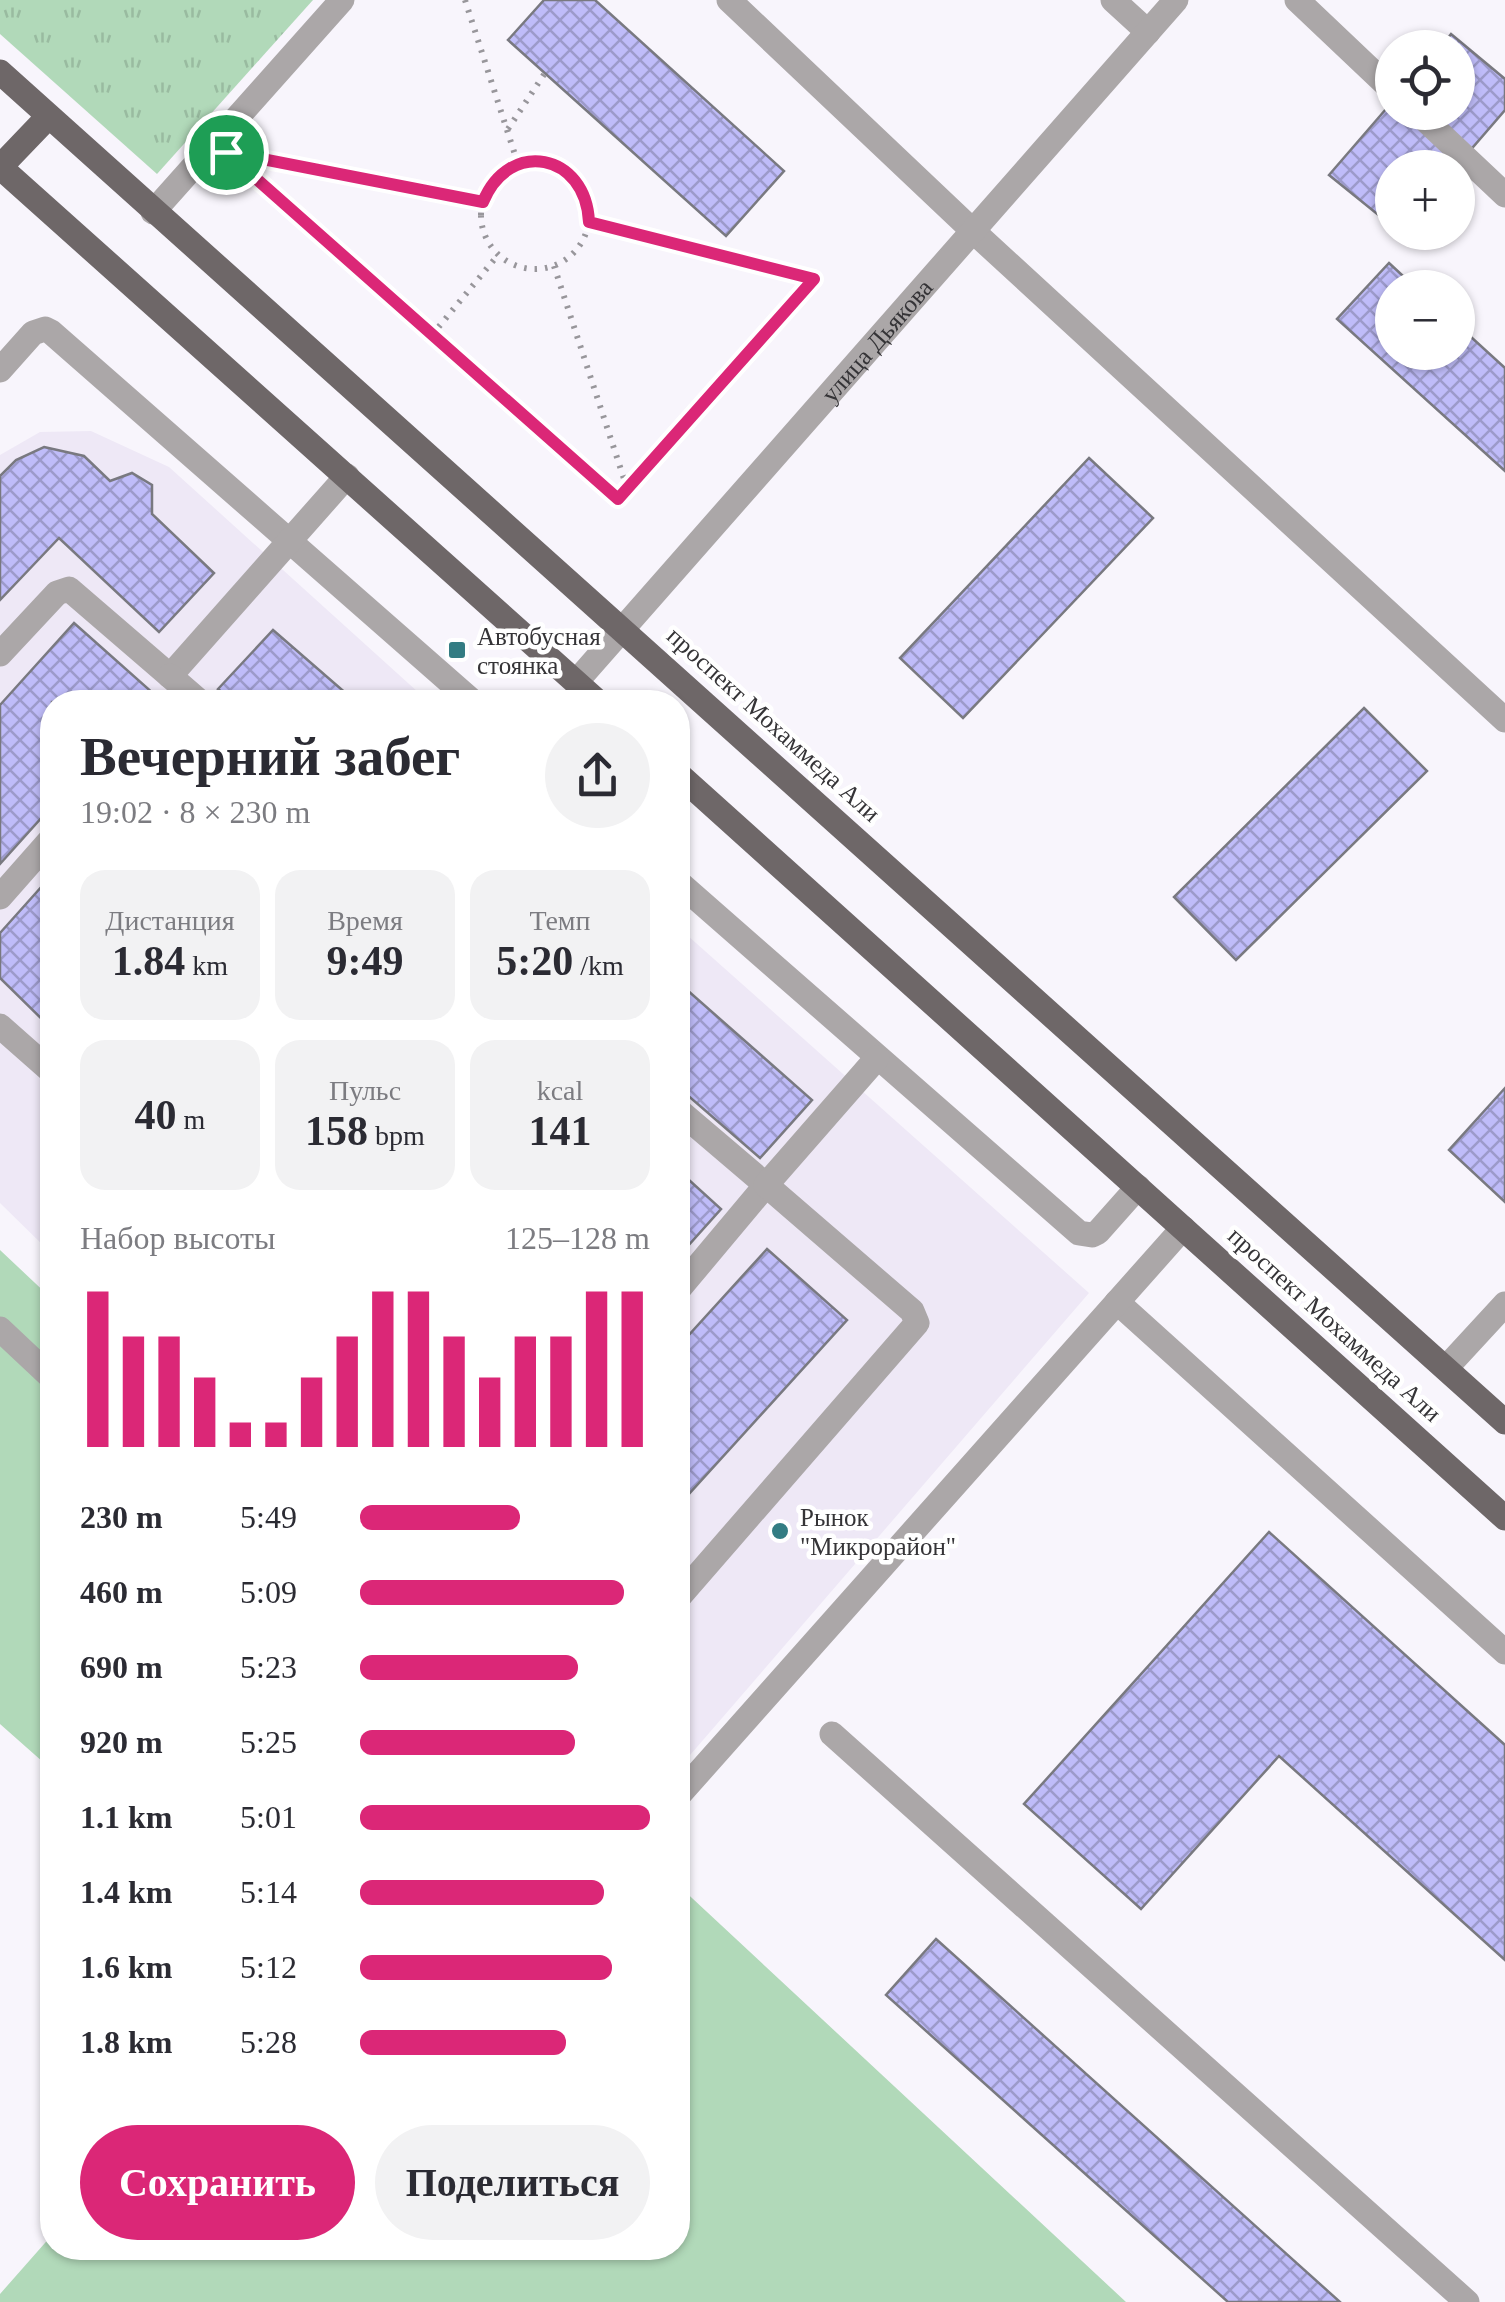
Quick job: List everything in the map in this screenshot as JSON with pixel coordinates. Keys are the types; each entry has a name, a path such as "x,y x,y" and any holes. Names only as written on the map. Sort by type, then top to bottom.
{"main road":[{"name":"проспект Мохаммеда Али","path":"1,74 1505,1422"},
{"path":"48,117 0,167 585,690"},
{"name":"проспект Мохаммеда Али","path":"690,785 1505,1518"}],"street":[{"path":"153,212 342,0"},
{"path":"729,0 973,231 1505,720"},
{"path":"1114,0 1148,32"},
{"name":"улица Дьякова","path":"576,682 1176,0"},
{"path":"1297,0 1375,74"},
{"path":"1436,130 1505,195"},
{"path":"0,370 34,333 45,329 51,332 459,690"},
{"path":"184,690 290,541 346,476"},
{"path":"0,654 56,592 68,589 179,690"},
{"path":"0,897 40,852"},
{"path":"690,893 1079,1233 1092,1236 1098,1232 1138,1187"},
{"path":"0,1026 40,1061"},
{"path":"690,1276 877,1058"},
{"path":"690,1120 912,1312 917,1323 690,1584"},
{"path":"690,1782 1184,1228"},
{"path":"1117,1302 1505,1652"},
{"path":"1446,1368 1505,1304"},
{"path":"0,1329 40,1367"},
{"path":"832,1734 1467,2302"}],"path":[{"path":"465,0 518,164"},
{"path":"508,129 545,73"},
{"path":"483,202 226,152 618,499 814,279 589,222"},
{"path":"518,164 554,164 582,186 588,203 589,222 578,249 554,266 524,268 498,255 483,230 483,202 490,185 502,172 518,164"},
{"path":"432,335 498,255"},
{"path":"554,266 627,489"}],"shaded area":[{"path":"91,431 169,467 416,690 40,690 40,1242 0,1203 0,455 40,432"},
{"name":"Рынок \"Микрорайон\"","path":"690,938 1089,1293 690,1755"}],"green space":[{"path":"0,0 313,0 157,174 0,34"},
{"path":"0,1250 40,1288 40,1759 0,1724"},
{"path":"690,1896 1126,2302 0,2302 0,2294 40,2249 40,2260 690,2260"}],"building":[{"path":"544,0 595,0 784,171 726,236 508,40"},
{"path":"1475,54 1505,79 1505,110 1471,150 1375,150 1375,212 1329,175 1375,122 1375,130 1475,130"},
{"path":"1375,278 1375,353 1337,319"},
{"path":"1475,341 1505,368 1505,471 1393,370 1475,370"},
{"path":"44,447 84,456 110,481 132,473 152,485 152,514 214,573 159,632 59,538 0,600 0,476 16,460"},
{"path":"1089,458 1153,518 963,718 900,658"},
{"path":"74,623 149,690 40,690 40,819 0,864 0,705"},
{"path":"273,630 342,690 219,690"},
{"path":"1364,708 1427,771 1236,960 1174,897"},
{"path":"40,888 40,1017 0,978 0,933"},
{"path":"690,993 812,1100 760,1158 690,1097"},
{"path":"1505,1088 1505,1202 1449,1150"},
{"path":"690,1181 721,1209 690,1244"},
{"path":"767,1249 847,1320 690,1493 690,1334"},
{"path":"1269,1532 1505,1745 1505,1960 1279,1756 1141,1909 1024,1804"},
{"path":"936,1939 1340,2302 1228,2302 886,1995"}],"place":[{"name":"Автобусная стоянка","path":"457,650"},
{"name":"Рынок \"Микрорайон\"","path":"780,1531"}],"route":[{"path":"226,152 483,202 490,185 502,172 536,161 554,164 582,186 589,222 814,279 618,499 226,152"}]}
